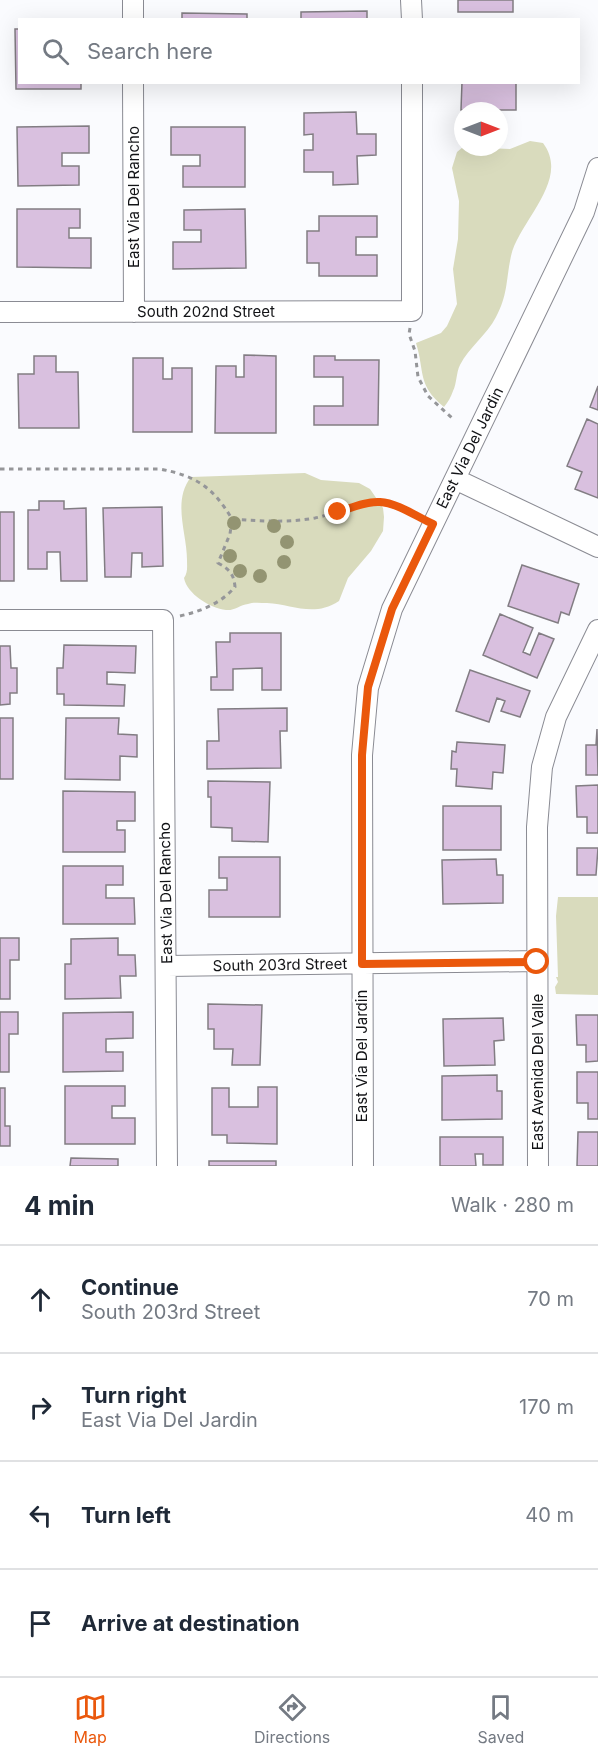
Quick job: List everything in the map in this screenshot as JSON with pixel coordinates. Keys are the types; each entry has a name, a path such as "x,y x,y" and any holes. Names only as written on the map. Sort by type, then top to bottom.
{"street":[{"path":"133,0 133,18"},
{"path":"411,0 411,18"},
{"name":"East Via Del Rancho","path":"133,84 134,312"},
{"path":"412,84 412,311"},
{"name":"East Via Del Jardin","path":"363,1166 362,755 368,687 392,609 584,212 598,168"},
{"name":"South 202nd Street","path":"0,312 412,311"},
{"path":"455,479 598,547"},
{"path":"0,620 163,620"},
{"name":"East Via Del Rancho","path":"163,620 167,1166"},
{"name":"East Avenida Del Valle","path":"538,1166 537,827 542,767 556,717 598,630"},
{"name":"South 203rd Street","path":"167,966 537,962"}],"path":[{"path":"412,311 409,334 415,351 418,377 428,396 452,418"},
{"path":"0,469 160,469 183,473 200,481 212,491 232,519 230,534 218,563 229,569 234,578 235,587 227,596 200,612 163,620"},
{"path":"232,519 278,522 314,518 369,503 381,502 395,505 433,524"}],"green space":[{"path":"530,141 543,143 550,157 551,171 547,186 511,256 505,294 500,309 460,365 454,388 444,407 435,399 426,385 416,343 441,333 447,326 457,304 453,269 458,239 459,201 452,168 456,156 508,156 508,149"},
{"path":"305,473 321,480 359,483 370,489 383,508 383,531 371,551 348,578 339,601 320,609 250,603 226,610 206,603 194,595 184,578 187,572 187,560 181,507 185,486 191,477"},
{"path":"558,897 598,897 598,995 556,994"}],"building":[{"path":"458,0 513,0 513,12 458,12"},
{"path":"367,11 367,18 301,18 301,12"},
{"path":"182,13 247,14 247,18 182,18"},
{"path":"15,29 18,29 18,84 81,84 81,89 16,89"},
{"path":"462,84 516,84 516,110 508,110 508,102 461,102"},
{"path":"356,112 357,134 376,134 376,155 357,156 358,184 333,185 333,172 304,172 304,150 313,150 313,134 304,135 304,113"},
{"path":"89,126 89,153 62,153 62,166 79,166 79,185 18,186 17,127"},
{"path":"171,127 245,127 245,187 183,187 183,166 200,166 200,155 171,155"},
{"path":"17,209 80,209 80,228 69,228 69,238 91,238 91,268 17,267"},
{"path":"245,209 246,268 173,269 173,242 201,242 201,230 184,230 184,210"},
{"path":"319,216 377,216 377,237 356,237 356,255 377,255 377,276 319,276 319,263 307,263 307,231 319,231"},
{"path":"244,355 276,356 276,433 215,433 216,366 236,366 236,377 244,377"},
{"path":"34,356 56,356 56,372 78,372 79,428 19,428 18,374 34,374"},
{"path":"314,356 335,356 335,360 379,360 378,425 314,425 314,406 343,406 343,377 314,377"},
{"path":"133,358 163,358 163,379 172,379 172,368 192,368 192,432 133,432"},
{"path":"598,386 598,410 590,407"},
{"path":"587,419 598,424 598,498 575,489 582,472 567,466"},
{"path":"39,501 64,501 64,509 86,508 87,581 61,581 60,552 47,552 47,569 28,569 28,510 39,510"},
{"path":"162,507 163,566 142,567 142,553 132,553 131,577 105,577 103,508"},
{"path":"0,512 14,512 14,581 0,581"},
{"path":"522,565 579,584 569,615 561,612 558,623 508,606"},
{"path":"500,614 533,628 523,652 530,655 539,633 554,639 537,678 483,655"},
{"path":"230,633 281,633 281,690 262,690 262,668 233,669 233,690 211,690 211,677 217,677 216,642 230,642"},
{"path":"64,645 136,646 135,673 107,672 107,684 125,685 124,706 64,705 64,694 57,694 57,668 63,668"},
{"path":"0,646 10,646 11,668 17,668 17,693 10,693 10,704 0,705"},
{"path":"470,670 530,691 520,717 501,711 505,701 497,698 489,722 456,711"},
{"path":"287,708 287,731 280,731 281,768 207,769 207,741 219,741 218,709"},
{"path":"0,718 13,718 13,779 0,779"},
{"path":"66,718 119,718 118,734 137,735 137,757 120,756 120,780 65,779"},
{"path":"597,729 598,775 586,775 586,745 596,745"},
{"path":"457,742 505,745 503,773 493,772 492,789 456,786 457,769 451,769 452,751 456,752"},
{"path":"208,781 270,782 268,842 232,841 232,828 211,827 211,797 208,797"},
{"path":"598,785 598,833 587,833 587,817 577,817 576,786"},
{"path":"63,791 135,792 135,821 117,821 117,830 125,830 125,852 63,852"},
{"path":"443,806 501,806 501,850 443,850"},
{"path":"577,848 598,848 596,875 577,875"},
{"path":"219,857 280,857 280,917 209,917 209,890 227,890 227,878 219,878"},
{"path":"496,859 497,875 503,875 503,903 443,904 442,860"},
{"path":"63,866 123,866 123,885 106,885 106,898 134,898 135,924 63,924"},
{"path":"0,938 19,938 19,960 10,960 10,999 0,999"},
{"path":"118,938 118,955 135,955 136,976 120,976 121,998 65,999 65,964 71,964 71,939"},
{"path":"208,1004 262,1005 260,1065 232,1065 233,1049 214,1049 214,1029 208,1029"},
{"path":"0,1012 18,1012 18,1034 9,1034 9,1072 0,1072"},
{"path":"133,1012 133,1038 106,1039 106,1052 123,1052 123,1071 63,1072 63,1013"},
{"path":"576,1015 598,1015 598,1061 586,1062 586,1045 577,1045"},
{"path":"503,1018 504,1040 494,1041 495,1065 444,1066 443,1019"},
{"path":"577,1072 598,1072 598,1119 588,1119 588,1103 577,1103"},
{"path":"497,1075 497,1091 502,1091 502,1119 442,1120 442,1076"},
{"path":"65,1086 125,1086 125,1106 112,1106 112,1118 135,1118 135,1144 65,1144"},
{"path":"258,1087 277,1087 277,1144 227,1143 227,1135 212,1135 212,1088 229,1088 229,1107 258,1107"},
{"path":"0,1088 5,1088 5,1126 10,1126 10,1146 0,1146"},
{"path":"578,1132 598,1132 598,1166 577,1166"},
{"path":"440,1137 503,1137 503,1165 483,1165 483,1154 475,1154 476,1166 440,1166"},
{"path":"71,1158 118,1159 118,1166 70,1166"},
{"path":"209,1161 276,1161 276,1166 209,1166"}],"route":[{"path":"338,512 381,502 395,505 433,524 392,609 368,687 362,755 362,964 537,962"}]}
